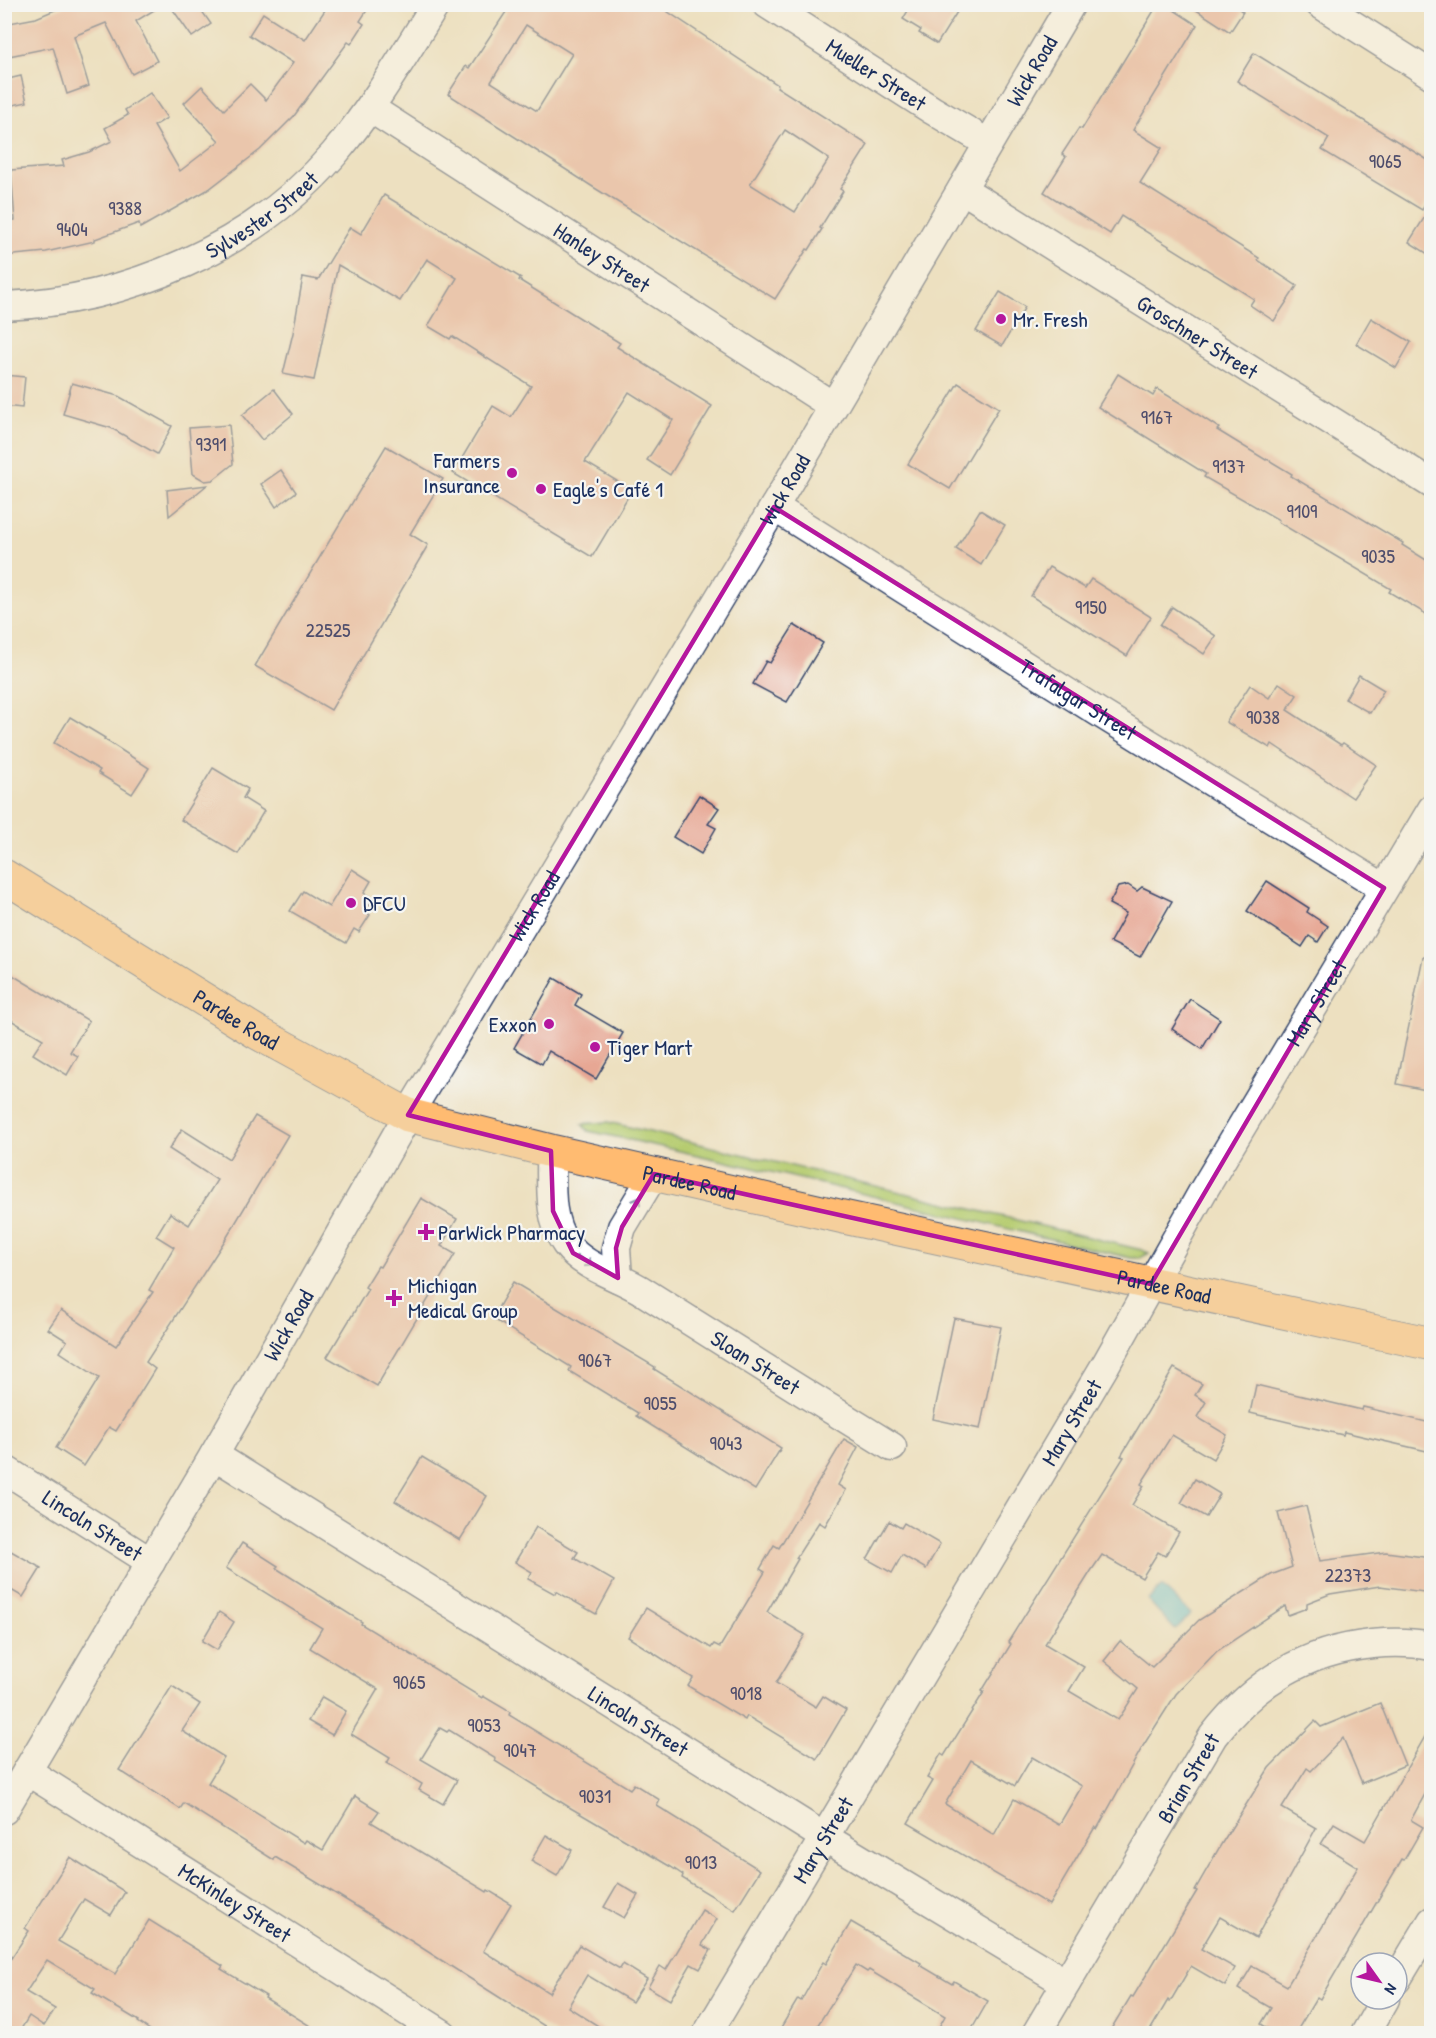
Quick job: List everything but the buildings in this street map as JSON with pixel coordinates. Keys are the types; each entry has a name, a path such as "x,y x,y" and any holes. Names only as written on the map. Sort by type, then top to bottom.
{"main road":[{"name":"Pardee Road","path":"4,876 258,1034 408,1115 550,1151 1431,1344"}],"street":[{"name":"Sylvester Street","path":"4,306 30,305 78,298 132,283 202,255 246,230 291,195 333,156 370,108 436,4"},
{"name":"Mueller Street","path":"767,4 932,110 988,143"},
{"name":"Wick Road","path":"4,1810 214,1455 408,1115 774,507 1071,4"},
{"path":"1320,4 1431,75"},
{"name":"Hanley Street","path":"370,108 833,406"},
{"name":"Groschner Street","path":"962,189 1431,484"},
{"name":"Trafalgar Street","path":"774,507 1103,715 1384,888"},
{"name":"Mary Street","path":"707,2034 1106,1364 1203,1191 1431,809"},
{"name":"Sloan Street","path":"550,1151 553,1210 557,1227 573,1253 587,1263 640,1289 756,1364 892,1447"},
{"path":"618,1278 616,1248 622,1227 654,1174"},
{"name":"Lincoln Street","path":"214,1455 824,1837 1066,1983"},
{"name":"Lincoln Street","path":"4,1468 151,1562"},
{"name":"Brian Street","path":"1036,2034 1213,1736 1249,1696 1286,1670 1313,1657 1350,1646 1388,1642 1431,1646"},
{"name":"McKinley Street","path":"27,1772 443,2034"},
{"path":"1409,1959 1431,1921"},
{"path":"1365,2034 1378,2011"}],"highlighted area":[{"path":"774,507 1384,888 1151,1284 654,1174 622,1227 616,1248 618,1278 573,1253 553,1211 551,1151 408,1115"}],"green space":[{"path":"608,1122 1149,1253 1140,1258 1131,1258 588,1131 582,1124"}],"water":[{"path":"1162,1586 1191,1614 1175,1630 1148,1600"}],"place":[{"name":"Mr. Fresh","path":"1001,319"},
{"name":"Farmers Insurance","path":"512,473"},
{"name":"Eagle's Café 1","path":"541,489"},
{"name":"DFCU","path":"351,903"},
{"name":"Exxon","path":"549,1024"},
{"name":"Tiger Mart","path":"595,1047"},
{"name":"ParWick Pharmacy","path":"426,1232"},
{"name":"Michigan Medical Group","path":"394,1298"}]}
